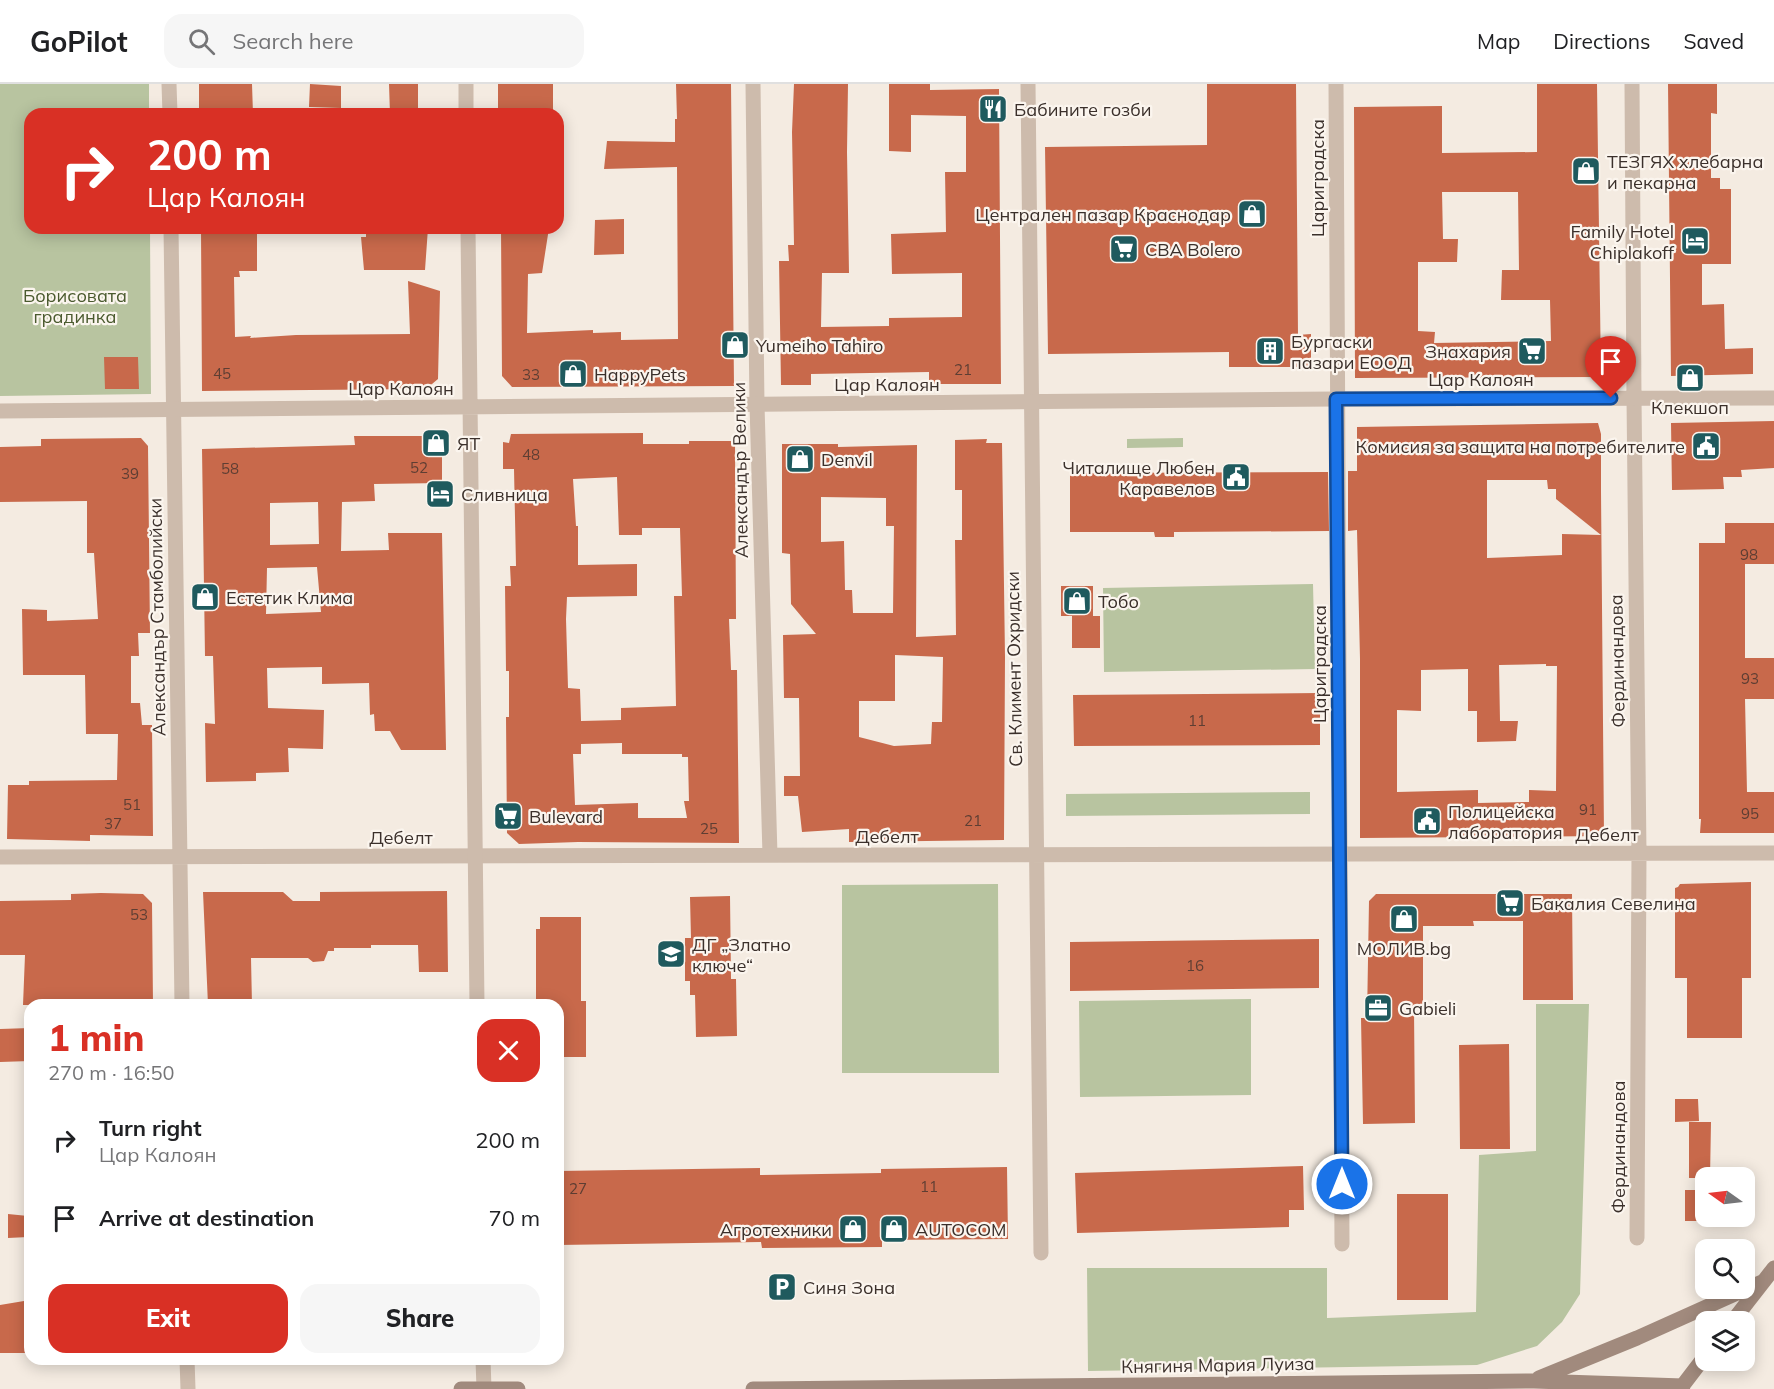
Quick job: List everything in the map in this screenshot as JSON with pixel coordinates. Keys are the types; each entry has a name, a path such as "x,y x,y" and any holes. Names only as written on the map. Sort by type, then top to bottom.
{"main road":[{"path":"1741,1311 1774,1268"},
{"path":"1534,1381 1764,1281"},
{"path":"1682,1388 1695,1371"},
{"path":"1534,1381 1550,1389"},
{"name":"Княгиня Мария Луиза","path":"753,1389 1534,1381 1682,1388"},
{"path":"461,1389 519,1389"}],"street":[{"path":"169,84 170,108"},
{"path":"466,84 466,108"},
{"name":"Александър Велики","path":"753,84 758,405 770,855"},
{"name":"Св. Климент Охридски","path":"1028,84 1041,1253"},
{"name":"Цариградска","path":"1336,84 1342,1244"},
{"name":"Фердинандова","path":"1632,84 1639,853 1637,1238"},
{"name":"Александър Стамболийски","path":"171,234 182,999"},
{"path":"468,234 472,407 477,999"},
{"name":"Цар Калоян","path":"0,411 1336,399 1774,398"},
{"name":"Дебелт","path":"0,857 1774,853"},
{"path":"187,1365 188,1389"},
{"path":"483,1365 484,1389"}],"green space":[{"name":"Борисовата градинка","path":"0,84 149,84 149,108 24,108 24,234 150,234 151,394 0,396"},
{"path":"1183,438 1183,447 1127,448 1127,439"},
{"path":"1313,584 1315,669 1104,672 1103,588"},
{"path":"1310,792 1310,814 1066,816 1066,794"},
{"path":"998,884 999,1073 842,1073 842,885"},
{"path":"1251,999 1251,1095 1080,1097 1079,1001"},
{"path":"1536,1004 1589,1004 1580,1294 1562,1322 1537,1346 1477,1365 1088,1371 1087,1268 1327,1268 1327,1318 1476,1312 1479,1155 1536,1151"}],"building":[{"path":"199,84 252,84 253,108 199,108"},
{"path":"310,84 341,86 341,108 309,107"},
{"path":"389,84 418,84 418,108 390,108"},
{"path":"498,84 553,84 553,108 498,108"},
{"path":"676,84 731,84 734,386 512,387 502,376 501,234 548,234 542,273 528,274 527,333 593,330 593,333 621,332 621,340 678,339 677,167 604,169 607,141 675,142 675,119 677,119"},
{"path":"794,84 848,84 849,273 822,273 821,327 889,326 889,318 962,317 962,273 892,274 891,234 946,232 945,172 966,172 966,116 911,115 911,152 889,151 889,84 930,84 930,90 999,89 1001,384 929,384 929,372 811,374 811,385 781,385 779,261 789,261 788,245 794,245 792,132"},
{"path":"1207,84 1296,84 1298,335 1311,334 1311,367 1229,367 1229,352 1048,354 1045,147 1207,145"},
{"path":"1537,84 1597,84 1601,377 1355,378 1354,107 1442,106 1442,153 1537,152","holes":["1442,192 1518,192 1519,270 1502,270 1501,300 1550,300 1551,341 1434,343 1435,332 1418,331 1418,262 1457,262 1458,239 1443,239"]},
{"path":"1668,84 1717,84 1717,114 1711,113 1711,178 1720,178 1720,189 1731,189 1731,264 1702,264 1702,305 1724,304 1725,349 1753,348 1753,374 1671,376"},
{"path":"624,219 624,254 594,255 595,220"},
{"path":"201,234 257,234 257,271 239,271 240,277 234,277 235,337 410,334 408,281 440,291 438,379 426,389 202,391"},
{"path":"366,234 428,234 425,270 364,270 361,237 366,237"},
{"path":"104,357 138,357 139,389 105,389"},
{"name":"Комисия за защита на потребителите","path":"1774,421 1774,468 1741,470 1742,477 1723,477 1724,489 1672,490 1671,423"},
{"path":"1598,423 1601,434 1604,836 1360,838 1357,530 1348,531 1348,471 1357,471 1357,427","holes":["1487,480 1547,480 1548,489 1556,489 1556,499 1601,535 1562,534 1562,555 1487,558","1546,664 1546,666 1557,666 1556,791 1529,790 1529,802 1478,803 1478,790 1397,792 1397,710 1421,711 1421,670 1468,669 1468,711 1477,711 1477,742 1516,741 1518,721 1500,721 1499,665"]},
{"path":"643,433 643,444 735,441 736,619 729,619 731,670 737,670 739,843 519,844 507,833 506,717 509,717 509,671 506,671 505,586 511,586 510,566 516,566 514,469 503,469 503,442 509,443 511,434","holes":["617,477 619,535 642,535 642,528 680,528 682,596 674,596 676,706 621,708 621,720 581,721 580,689 568,688 567,597 637,596 637,564 578,565 578,526 576,526 573,479","622,743 622,754 682,754 682,757 688,757 689,801 684,801 687,818 638,818 638,803 575,805 573,754 581,754 581,744"]},
{"path":"354,436 434,436 442,443 442,483 374,484 375,501 342,502 341,551 389,550 388,533 442,533 446,750 401,750 390,731 375,731 374,714 370,715 369,683 322,684 322,667 267,668 268,708 324,710 323,749 288,748 289,772 256,773 256,781 206,782 205,723 215,724 213,656 205,656 202,449 355,445","holes":["318,502 319,544 270,545 270,503","317,567 321,612 266,614 267,568"]},
{"path":"141,438 148,446 150,633 138,633 139,656 131,656 131,703 140,703 142,725 152,725 153,836 90,835 90,841 7,839 8,785 29,785 29,781 117,780 118,734 86,734 85,675 23,675 22,609 47,610 47,621 98,619 94,553 87,553 87,501 0,502 0,447 41,446 41,439"},
{"path":"987,439 986,443 1002,443 1005,657 1004,840 849,842 849,829 802,832 798,796 784,796 784,776 800,776 799,698 784,698 783,635 816,634 791,604 790,554 782,553 782,444 838,444 838,447 917,445 916,637 956,635 955,540 962,540 962,490 955,490 955,440","holes":["821,497 886,498 886,526 894,526 893,613 853,613 852,590 845,590 844,541 821,542","895,655 943,657 942,722 932,722 931,744 894,746 859,737 859,701 895,701"]},
{"path":"1328,472 1329,531 1174,532 1174,537 1155,537 1154,532 1070,532 1070,473"},
{"path":"1725,523 1774,523 1774,564 1745,564 1745,658 1774,658 1774,699 1745,699 1747,792 1774,792 1774,833 1700,833 1699,543 1725,543"},
{"path":"1061,586 1093,586 1093,616 1100,616 1100,648 1072,648 1072,616 1061,616"},
{"path":"1320,693 1320,745 1074,746 1073,695"},
{"path":"1751,882 1751,978 1742,978 1742,1038 1687,1038 1687,978 1675,978 1675,888 1680,884"},
{"path":"447,891 448,972 419,972 418,945 334,948 334,951 328,951 324,961 313,962 308,958 251,958 252,999 208,999 203,892 283,892 293,901 320,901 320,892"},
{"path":"71,894 143,894 152,903 153,999 24,999 23,1005 25,955 0,955 0,901 71,900"},
{"path":"1376,894 1572,894 1573,1000 1523,1000 1523,921 1473,921 1474,926 1423,926 1423,1009 1414,1008 1415,1123 1363,1124 1361,1018 1367,1018 1369,901"},
{"path":"730,896 731,979 736,979 737,1036 696,1037 695,995 690,995 690,981 685,981 685,938 691,938 690,897"},
{"path":"540,917 581,917 581,1001 586,1001 586,1057 564,1057 564,999 536,999 536,929 540,929"},
{"path":"1319,939 1319,988 1070,991 1070,942"},
{"path":"24,1028 24,1061 0,1062 0,1029"},
{"path":"1509,1044 1510,1149 1460,1149 1459,1045"},
{"path":"1675,1099 1698,1099 1699,1121 1675,1122"},
{"path":"1689,1122 1711,1122 1710,1167 1695,1167 1695,1178 1689,1178"},
{"path":"1303,1166 1304,1210 1289,1210 1289,1227 1077,1233 1075,1173"},
{"path":"1007,1167 1008,1239 882,1240 882,1247 762,1248 761,1242 564,1245 564,1171 760,1168 760,1175 881,1173 881,1169"},
{"path":"1685,1190 1695,1190 1695,1221 1685,1221"},
{"path":"1397,1194 1448,1194 1448,1300 1397,1300"},
{"path":"8,1214 24,1216 24,1237 8,1238"},
{"path":"24,1301 24,1353 0,1353 0,1305"}],"place":[{"name":"Бабините гозби","path":"993,109"},
{"name":"ТЕЗГЯХ хлебарна и пекарна","path":"1586,171"},
{"name":"Централен пазар Краснодар","path":"1252,214"},
{"name":"Family Hotel Chiplakoff","path":"1695,241"},
{"name":"CBA Bolero","path":"1124,249"},
{"name":"Yumeiho Tahiro","path":"735,345"},
{"name":"Бургаски пазари ЕООД","path":"1270,351"},
{"name":"Знахария","path":"1532,351"},
{"name":"HappyPets","path":"573,374"},
{"name":"Клекшоп","path":"1690,378"},
{"name":"ЯТ","path":"436,443"},
{"name":"Комисия за защита на потребителите","path":"1706,446"},
{"name":"Denvil","path":"800,459"},
{"name":"Читалище Любен Каравелов","path":"1236,477"},
{"name":"Сливница","path":"440,494"},
{"name":"Естетик Клима","path":"205,597"},
{"name":"Тобо","path":"1077,601"},
{"name":"Bulevard","path":"508,816"},
{"name":"Полицейска лаборатория","path":"1427,821"},
{"name":"Бакалия Севелина","path":"1510,903"},
{"name":"МОЛИВ.bg","path":"1404,919"},
{"name":"ДГ „Златно ключе“","path":"671,954"},
{"name":"Gabieli","path":"1378,1008"},
{"name":"Агротехники","path":"853,1229"},
{"name":"AUTOCOM","path":"894,1229"},
{"name":"Синя Зона","path":"782,1287"}],"route":[{"path":"1342,1184 1336,399 1611,398"}]}
